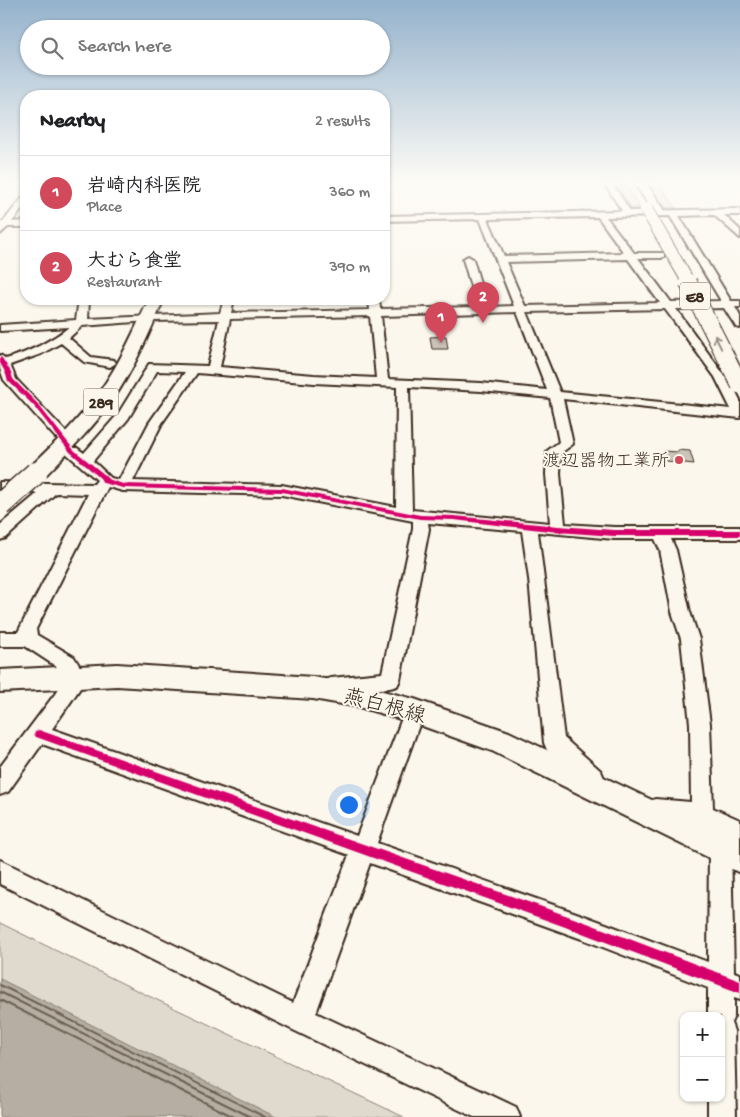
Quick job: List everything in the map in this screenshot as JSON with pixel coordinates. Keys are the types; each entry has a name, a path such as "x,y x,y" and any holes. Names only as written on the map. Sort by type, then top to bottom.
{"highway":[{"name":"E8","path":"664,232 740,385"},
{"name":"E8","path":"668,232 697,275 740,354"},
{"name":"289","path":"0,505 70,439 112,387 153,305"}],"main road":[{"name":"燕白根線","path":"0,681 117,675 313,688 359,696 414,711 500,741 642,809 733,846"}],"street":[{"path":"490,232 556,396 566,444 554,451 558,529"},
{"path":"614,232 724,383 740,414"},
{"path":"684,232 740,325"},
{"path":"501,259 661,255"},
{"path":"468,259 483,310"},
{"path":"0,328 148,318 740,304"},
{"path":"60,434 5,381 2,361 40,352 62,338 84,316 84,305"},
{"path":"213,370 228,305"},
{"path":"374,305 382,382"},
{"path":"62,338 88,360 110,363"},
{"path":"84,462 123,416 152,367 213,370 314,379 481,387 740,414"},
{"path":"123,486 156,422 188,379 192,370"},
{"path":"313,688 390,680 421,529 412,516 403,383"},
{"path":"28,639 27,629 102,485 103,477 72,451"},
{"path":"0,487 53,488 102,485 282,490 412,516 529,524 558,529 614,533 740,533"},
{"path":"0,534 53,488"},
{"path":"529,524 536,566 546,686 554,743 607,791"},
{"path":"661,533 668,550 681,612 690,639 700,724 702,814"},
{"path":"0,639 28,639 67,663 78,678 0,785"},
{"path":"300,1020 414,711"},
{"path":"39,734 363,848 730,983"},
{"path":"642,809 702,814 733,846 730,983 722,1012"},
{"path":"0,872 300,1020 506,1117"},
{"path":"721,1057 722,1117"}],"shaded area":[{"path":"0,923 404,1117 238,1117 0,992"}],"water":[{"path":"0,979 276,1117 0,1117"}],"building":[{"path":"446,336 448,349 432,349 430,337"},
{"name":"渡辺器物工業所","path":"678,450 690,451 694,464 666,461 663,451 678,452"}],"cycle path":[{"path":"0,359 8,372 10,380 35,404 72,451 103,477 105,481 123,486 282,490 420,517 454,518 558,529 614,533 740,533"},
{"path":"39,734 582,927 740,987"}],"place":[{"name":"大むら食堂","path":"483,323"},
{"name":"岩崎内科医院","path":"441,343"},
{"name":"渡辺器物工業所","path":"679,460"}]}
